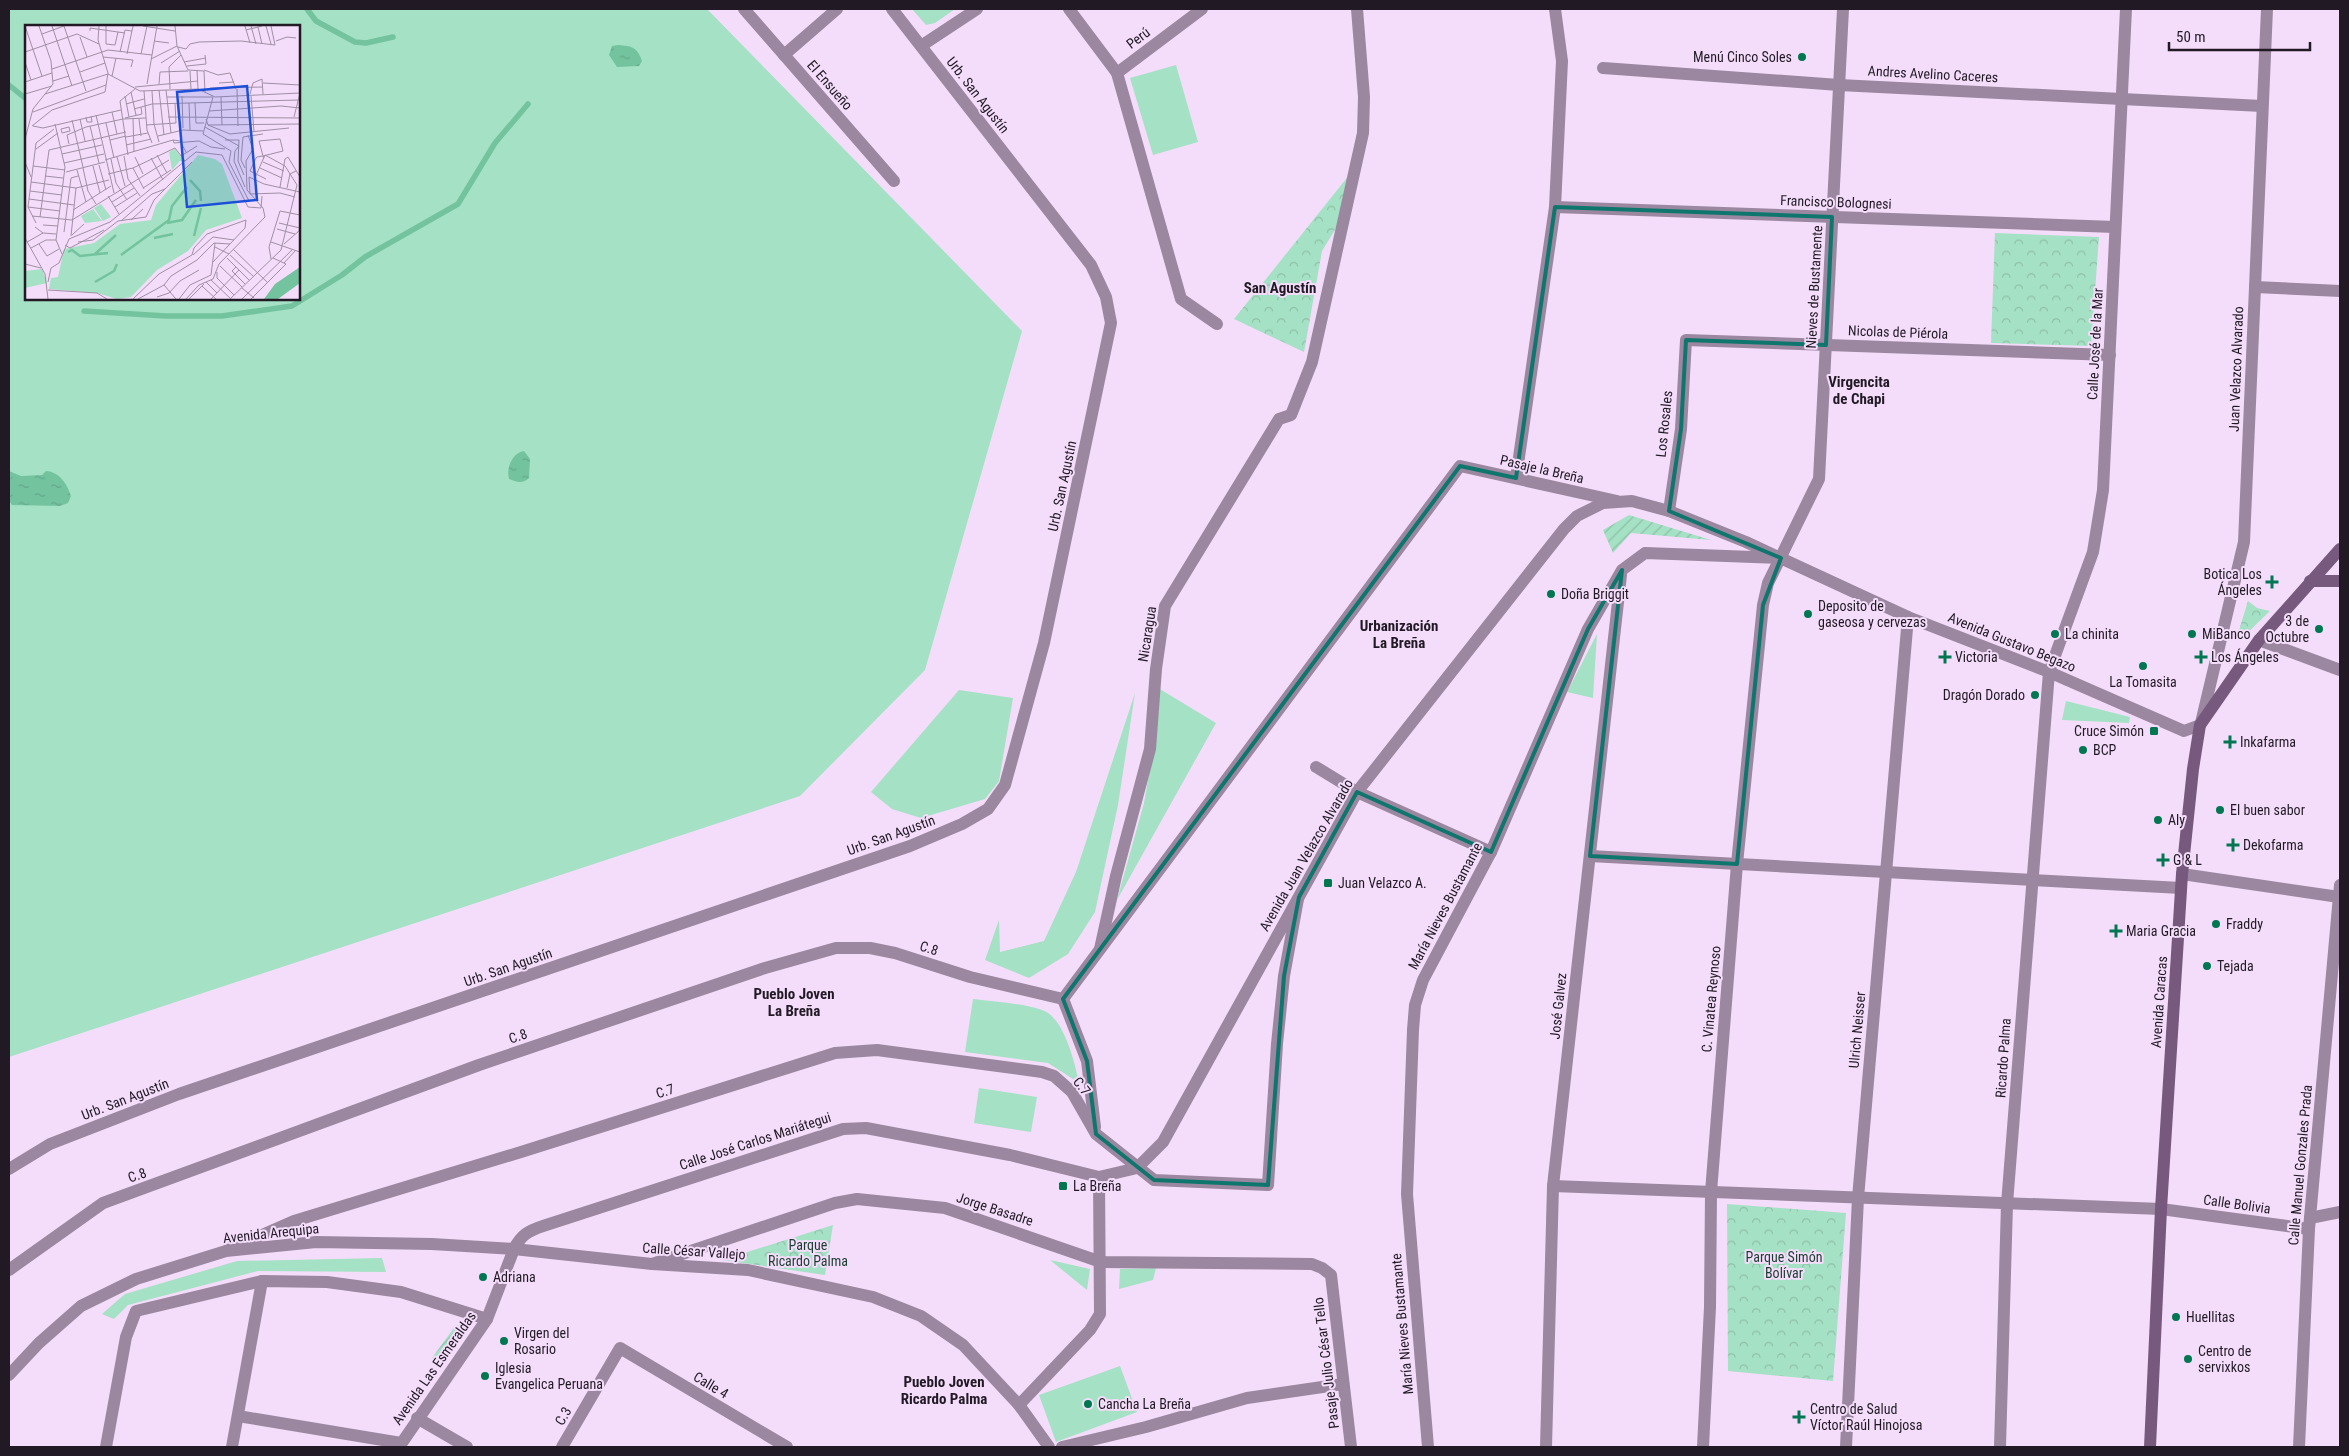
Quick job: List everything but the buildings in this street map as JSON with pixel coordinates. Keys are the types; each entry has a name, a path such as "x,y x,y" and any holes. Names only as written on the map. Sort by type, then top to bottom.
{"main road":[{"name":"Avenida Caracas","path":"2150,1447 2161,1210 2181,888 2193,769 2200,725 2259,640 2340,549"},
{"path":"2310,581 2340,581"}],"street":[{"name":"El Ensueño","path":"744,9 894,181"},
{"path":"784,55 837,9"},
{"name":"Urb. San Agustín","path":"9,1169 50,1144 180,1094 910,846 962,824 988,809 1006,785 1044,643 1111,322 1106,297 1091,265 892,9"},
{"path":"921,46 977,9"},
{"path":"1070,9 1117,73 1181,299 1217,324"},
{"name":"Perú","path":"1117,73 1202,9"},
{"name":"Nicaragua","path":"1100,948 1116,876 1150,749 1156,669 1165,606 1279,419 1291,415 1312,362 1363,133 1364,97 1357,9"},
{"path":"1516,478 1555,207 1562,61 1556,9"},
{"name":"Nieves de Bustamente","path":"1781,558 1819,478 1842,9"},
{"name":"Calle José de la Mar","path":"2049,672 2093,552 2104,490 2126,9"},
{"name":"Juan Velazco Alvarado","path":"2200,725 2244,542 2267,9"},
{"name":"Andres Avelino Caceres","path":"1603,68 1839,85 2262,106"},
{"name":"Francisco Bolognesi","path":"1555,207 2116,227"},
{"path":"2255,287 2340,291"},
{"name":"Nicolas de Piérola","path":"1686,340 2110,355"},
{"name":"Los Rosales","path":"1669,511 1681,429 1686,340"},
{"name":"Pasaje la Breña","path":"1100,948 1460,466 1618,501"},
{"name":"Avenida Gustavo Begazo","path":"1618,501 1632,501 1669,511 1710,526 1908,617 2049,672 2184,731 2200,725"},
{"name":"Avenida Juan Velazco Alvarado","path":"1137,1168 1164,1142 1357,792 1564,529 1576,516 1590,508 1603,503 1618,501"},
{"name":"María Nieves Bustamante","path":"1428,1447 1407,1194 1415,1005 1422,980 1491,852 1588,629 1622,570 1645,553 1781,558"},
{"name":"C. Vinatea Reynoso","path":"1703,1447 1710,1307 1711,1192 1737,864 1763,605 1768,583 1781,558"},
{"name":"José Galvez","path":"1546,1447 1553,1186 1622,570"},
{"name":"Ulrich Neisser","path":"1846,1447 1858,1198 1908,617"},
{"path":"2259,640 2340,670"},
{"name":"Ricardo Palma","path":"2000,1447 2007,1204 2049,672"},
{"path":"1316,767 1357,792 1491,852"},
{"path":"1590,856 2181,888"},
{"path":"2182,874 2340,891"},
{"name":"Calle Manuel Gonzales Prada","path":"2299,1447 2310,1223 2340,891"},
{"path":"1100,948 1063,999 1087,1061 1096,1134 1154,1180 1268,1185 1282,995 1299,897"},
{"name":"C.8","path":"9,1270 103,1203 479,1065 765,968 836,948 870,948 895,953 970,977 1063,999"},
{"name":"C.7","path":"226,1250 294,1221 521,1152 834,1053 877,1050 1042,1072 1054,1076 1072,1092 1096,1134"},
{"name":"Calle José Carlos Mariátegui","path":"514,1249 527,1232 543,1226 843,1129 866,1128 1010,1155 1099,1177 1137,1168"},
{"path":"1019,1405 1090,1330 1100,1314 1099,1177"},
{"name":"Calle Bolivia","path":"1553,1186 2161,1210 2310,1223 2340,1212"},
{"name":"Jorge Basadre","path":"652,1264 835,1203 857,1199 945,1208 1101,1262 1312,1264 1322,1268 1331,1275"},
{"name":"Avenida Arequipa","path":"9,1375 39,1343 81,1306 136,1279 226,1250 316,1242 432,1244 514,1249"},
{"name":"Calle César Vallejo","path":"514,1249 652,1264 748,1270 873,1297 921,1316 963,1345 1019,1405 1049,1447"},
{"name":"Avenida Las Esmeraldas","path":"400,1445 487,1319 514,1249"},
{"name":"Pasaje Julio César Tello","path":"1331,1275 1351,1447"},
{"path":"106,1447 126,1337 136,1311 262,1282 327,1282 401,1292 487,1319"},
{"path":"232,1447 262,1282"},
{"name":"C.3","path":"562,1447 620,1348"},
{"name":"Calle 4","path":"620,1348 787,1447"},
{"path":"1062,1447 1146,1427 1247,1398 1343,1384"},
{"path":"238,1416 400,1445"},
{"path":"417,1418 467,1447"}],"highlighted area":[{"path":"1555,207 1832,217 1826,345 1686,340 1681,429 1669,511 1781,558 1763,605 1737,864 1590,856 1622,570 1588,629 1491,852 1357,792 1299,897 1284,976 1268,1185 1154,1180 1096,1134 1087,1061 1063,999 1460,466 1516,478"}],"green space":[{"path":"9,9 707,9 1022,331 925,670 800,796 9,1057"},
{"path":"912,9 955,9 935,23 926,25"},
{"path":"1176,65 1198,142 1153,155 1130,78"},
{"path":"1354,169 1341,220 1322,251 1304,352 1234,319"},
{"path":"1995,233 2099,237 2091,346 1991,343"},
{"path":"1629,515 1711,540 1631,533 1613,553 1603,530"},
{"path":"2248,601 2257,608 2270,611 2240,640 2237,637"},
{"path":"1597,634 1593,698 1567,692"},
{"path":"1158,688 1216,723 1117,900 1144,803 1154,747"},
{"path":"959,690 1013,698 999,781 985,799 921,818 892,809 871,792"},
{"path":"1135,693 1118,805 1095,912 1068,954 1029,978 985,960 999,920 1000,952 1044,941 1076,872"},
{"path":"2066,701 2130,717 2129,723 2062,720"},
{"path":"973,999 1025,1006 1042,1010 1050,1015 1058,1023 1069,1045 1081,1091 1073,1079 1048,1063 965,1052"},
{"path":"979,1088 1037,1097 1031,1132 974,1123"},
{"name":"Parque Simón Bolívar","path":"1727,1204 1846,1213 1833,1381 1728,1371"},
{"name":"Parque Ricardo Palma","path":"833,1225 825,1275 722,1260"},
{"path":"382,1258 386,1272 258,1271 128,1305 114,1319 102,1314 125,1294 237,1261"},
{"path":"1050,1260 1090,1269 1087,1290"},
{"path":"1156,1268 1153,1280 1119,1289 1120,1269"},
{"path":"456,1325 467,1327 443,1363 432,1358"},
{"name":"Cancha La Breña","path":"1120,1366 1137,1412 1056,1442 1039,1395"}],"water":[{"path":"618,45 636,50 642,61 639,66 617,67 609,55 612,46"},
{"path":"524,451 530,459 529,478 519,482 509,479 508,470 513,458"},
{"path":"9,471 21,476 42,475 46,471 59,476 65,483 71,496 68,503 60,506 12,505 9,501"}],"waterway":[{"path":"307,9 316,21 355,42 366,43 393,37"},
{"path":"9,85 25,98"},
{"path":"84,311 166,316 222,316 292,306 342,275 365,257 458,204 495,143 528,104"}],"place":[{"name":"Menú Cinco Soles","path":"1802,57"},
{"name":"Botica Los Ángeles","path":"2272,582"},
{"name":"Doña Briggit","path":"1551,594"},
{"name":"Deposito de gaseosa y cervezas","path":"1808,614"},
{"name":"3 de Octubre","path":"2319,629"},
{"name":"La chinita","path":"2055,634"},
{"name":"MiBanco","path":"2192,634"},
{"name":"Victoria","path":"1945,657"},
{"name":"Los Ángeles","path":"2201,657"},
{"name":"La Tomasita","path":"2143,666"},
{"name":"Dragón Dorado","path":"2035,695"},
{"name":"Cruce Simón","path":"2154,731"},
{"name":"Inkafarma","path":"2230,742"},
{"name":"BCP","path":"2083,750"},
{"name":"El buen sabor","path":"2220,810"},
{"name":"Aly","path":"2158,820"},
{"name":"Dekofarma","path":"2233,845"},
{"name":"G & L","path":"2163,860"},
{"name":"Juan Velazco A.","path":"1328,883"},
{"name":"Fraddy","path":"2216,924"},
{"name":"Maria Gracia","path":"2116,931"},
{"name":"Tejada","path":"2207,966"},
{"name":"La Breña","path":"1063,1186"},
{"name":"Adriana","path":"483,1277"},
{"name":"Huellitas","path":"2176,1317"},
{"name":"Virgen del Rosario","path":"504,1341"},
{"name":"Centro de servixkos","path":"2188,1359"},
{"name":"Iglesia Evangelica Peruana","path":"485,1376"},
{"name":"Cancha La Breña","path":"1088,1404"},
{"name":"Centro de Salud Víctor Raúl Hinojosa","path":"1799,1417"}],"district":[{"name":"San Agustín","path":"1280,288"},
{"name":"Virgencita de Chapi","path":"1859,390"},
{"name":"Urbanización La Breña","path":"1399,634"},
{"name":"Pueblo Joven La Breña","path":"794,1002"},
{"name":"Pueblo Joven Ricardo Palma","path":"944,1390"}]}
